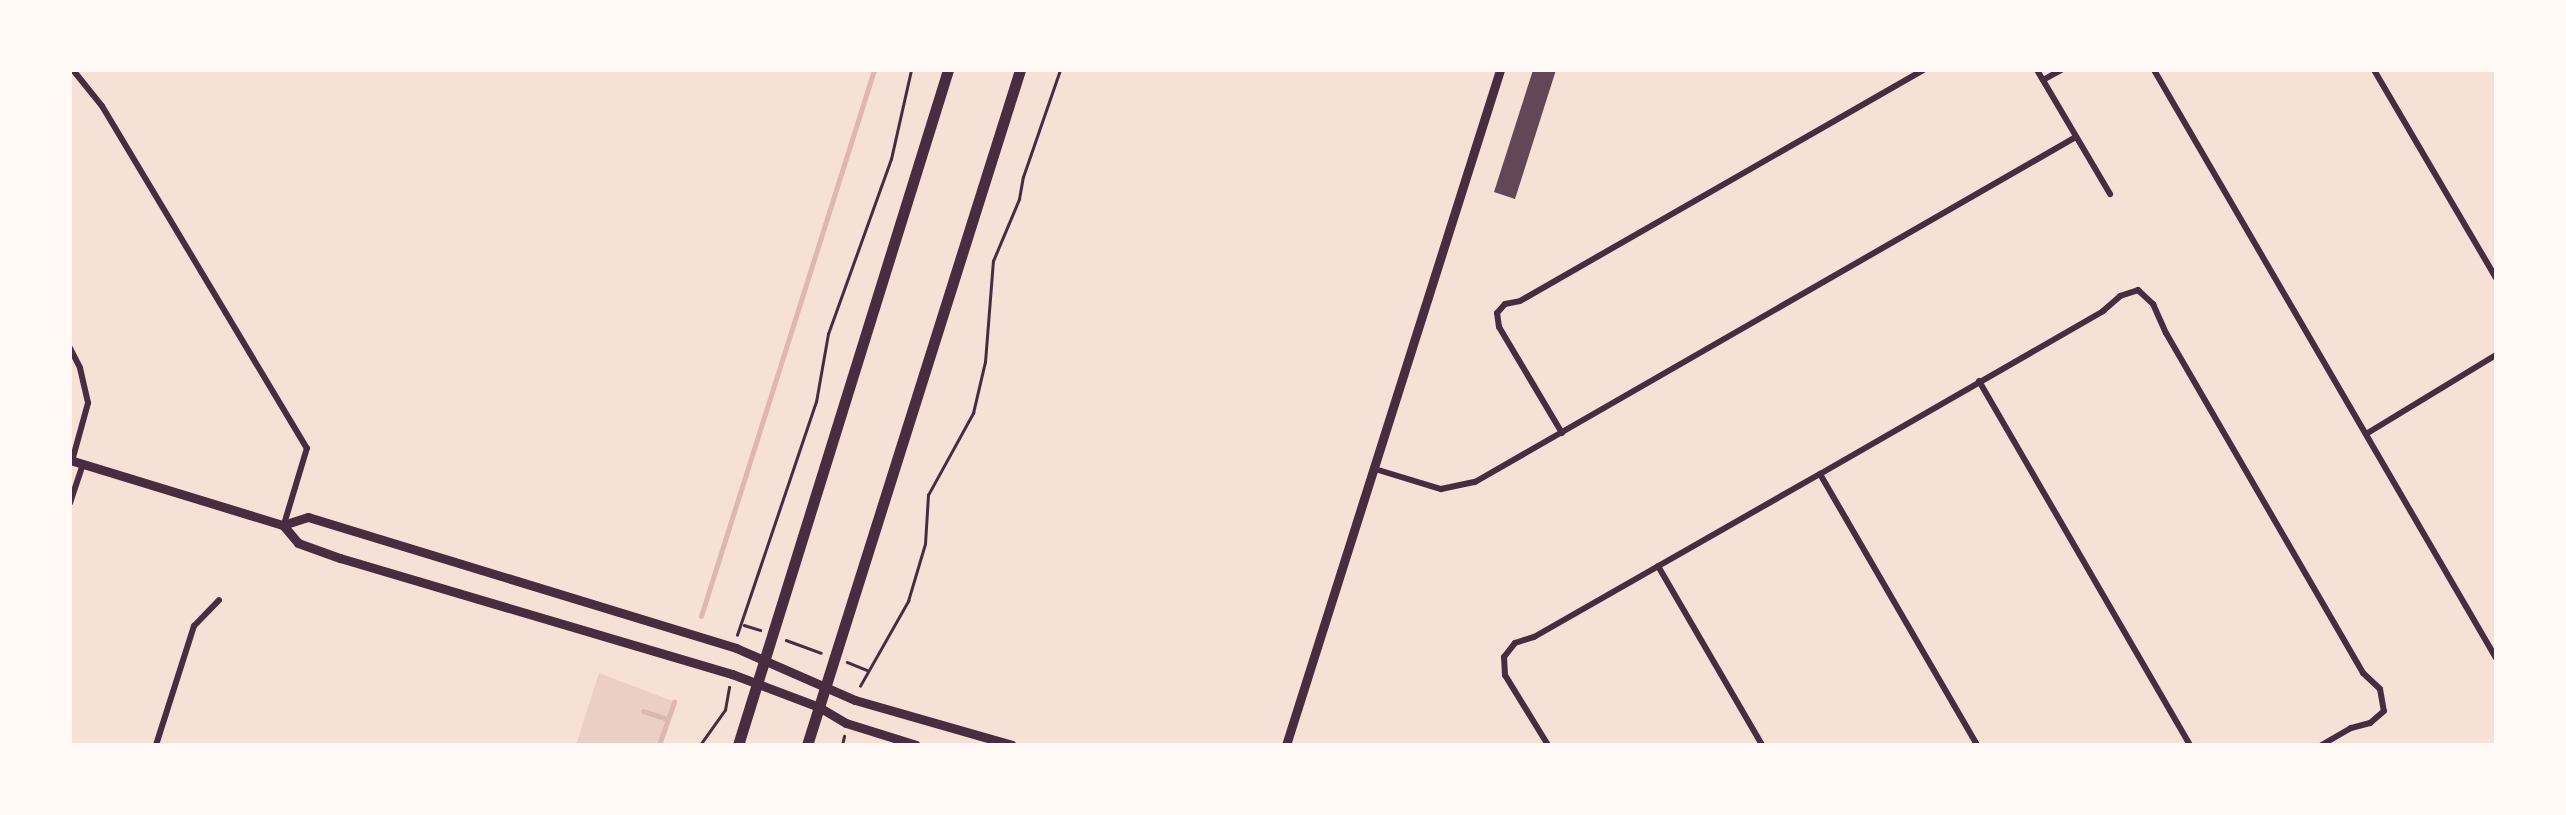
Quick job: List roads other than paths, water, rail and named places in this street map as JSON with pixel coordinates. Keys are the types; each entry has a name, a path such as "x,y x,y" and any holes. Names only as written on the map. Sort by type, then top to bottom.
{"main road":[{"path":"738,745 948,70"},
{"path":"807,745 1020,70"}],"street":[{"path":"73,70 102,106 307,448 284,525"},
{"path":"1286,745 1500,70"},
{"path":"1562,433 1499,327 1497,312 1505,304 1536,292 1923,70"},
{"path":"2037,70 2110,194"},
{"path":"2043,80 2061,70"},
{"path":"2154,70 2496,658"},
{"path":"2374,70 2496,278"},
{"path":"1375,469 1424,486 1459,488 1562,433 2076,137"},
{"path":"1548,745 1506,675 1504,657 1515,643 1820,474 2103,311 2120,296 2138,290 2154,304 2166,332 2363,673 2380,690 2384,711 2370,723 2351,728 2320,745"},
{"path":"70,348 80,368 88,403 70,503"},
{"path":"2366,434 2496,355"},
{"path":"1979,382 2190,745"},
{"path":"75,462 284,525 308,517 736,648 855,700 1012,745"},
{"path":"1820,474 1978,745"},
{"path":"284,525 298,543 340,558 732,674 819,707 846,723 916,745"},
{"path":"1658,566 1762,745"},
{"path":"156,745 194,626 219,600"}],"waterway":[{"path":"701,616 874,70"},
{"path":"659,745 674,702"},
{"path":"643,711 668,719"}]}
